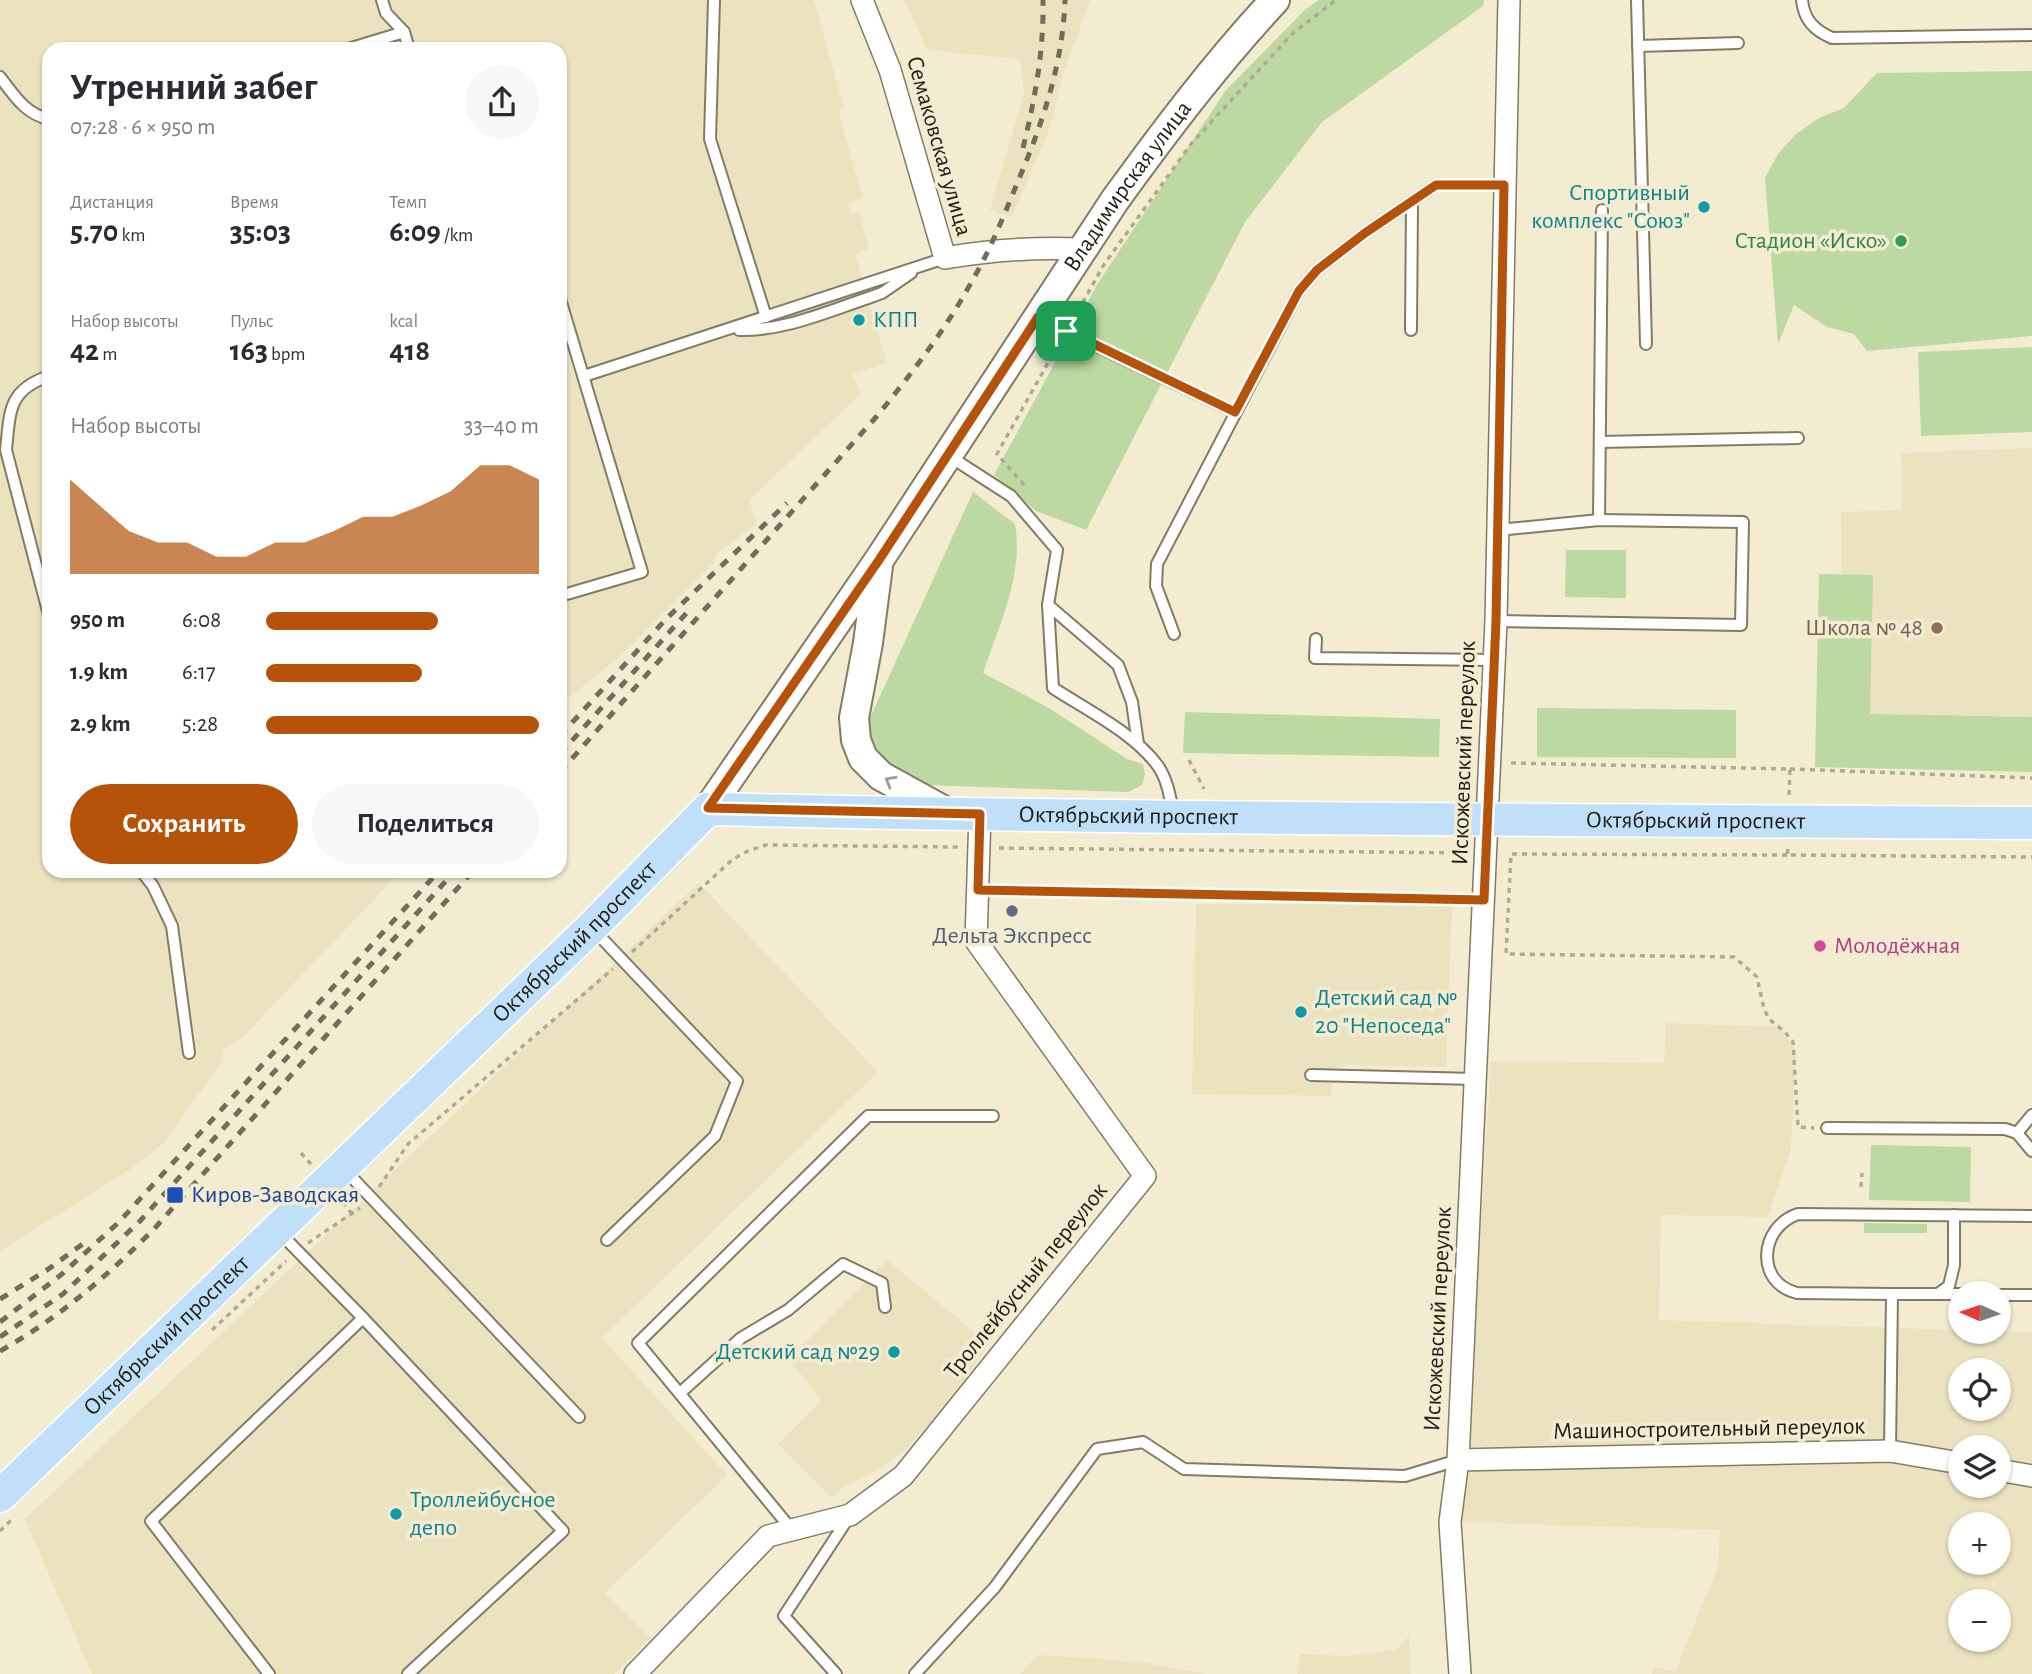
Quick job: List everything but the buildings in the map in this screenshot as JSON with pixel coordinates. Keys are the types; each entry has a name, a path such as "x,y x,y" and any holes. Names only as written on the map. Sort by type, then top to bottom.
{"main road":[{"name":"Владимирская улица","path":"708,808 879,560 1082,249 1146,157 1239,38 1275,0"},
{"name":"Владимирская улица","path":"879,560 868,643 854,718 856,740 863,758 881,776 965,814"},
{"name":"Октябрьский проспект","path":"0,1496 592,927 708,808 1488,820 2032,823"}],"street":[{"name":"Семаковская улица","path":"862,0 882,44 945,258 988,250 1034,247 1082,249"},
{"name":"Искожевский переулок","path":"1460,1674 1450,1522 1458,1460 1496,621 1509,0"},
{"name":"Троллейбусный переулок","path":"635,1674 768,1536 850,1515 903,1476 1145,1176 976,942 978,890 965,814"},
{"name":"Машиностроительный переулок","path":"1458,1460 1890,1451 1948,1461"},
{"path":"2011,1472 2032,1475"}],"lane":[{"path":"382,0 386,13 404,32 407,42"},
{"path":"714,0 710,139 766,317"},
{"path":"1637,0 1646,344"},
{"path":"1802,0 1809,22 1818,32 1832,38 2032,35"},
{"path":"371,42 404,32"},
{"path":"1638,46 1738,43"},
{"path":"0,77 23,106 42,117"},
{"path":"1174,634 1156,586 1157,564 1299,291 1317,270 1365,233 1436,185 1504,185"},
{"path":"1411,330 1412,203"},
{"path":"1599,520 1602,210"},
{"path":"584,376 945,258"},
{"path":"730,330 782,327 855,303 882,293 923,265"},
{"path":"1038,317 1235,412"},
{"path":"567,321 642,572 567,594"},
{"path":"42,378 29,383 15,400 6,450 42,588"},
{"path":"1600,442 1798,438"},
{"path":"947,454 1011,496 1057,550 1048,605 1053,688 1138,744 1158,767 1167,786 1174,815"},
{"path":"1496,621 1741,625 1743,522 1599,520 1497,530"},
{"path":"1048,605 1118,665 1132,702 1138,744"},
{"path":"1316,639 1315,658 1494,660"},
{"path":"147,878 172,926 189,1053"},
{"path":"592,927 737,1081 715,1136 607,1240"},
{"path":"1311,1075 1476,1079"},
{"path":"2017,1133 2032,1115"},
{"path":"792,1530 638,1343 868,1116 993,1116"},
{"path":"1827,1128 2005,1129 2017,1133 2032,1151"},
{"path":"342,1167 579,1417"},
{"path":"1948,1294 1797,1293 1785,1290 1777,1284 1769,1265 1769,1243 1779,1224 1798,1214 2032,1216"},
{"path":"1938,1294 1952,1281 1954,1215"},
{"path":"278,1231 562,1531 408,1674"},
{"path":"680,1394 741,1338 788,1310 843,1264 882,1283 885,1307"},
{"path":"1890,1451 1892,1294"},
{"path":"2011,1295 2032,1295"},
{"path":"269,1674 151,1521 363,1318"},
{"path":"915,1674 995,1587 1097,1450 1143,1442 1184,1469 1405,1476 1458,1460"},
{"path":"836,1674 784,1616 850,1515"}],"path":[{"path":"1030,492 997,454 1104,266 1191,144 1293,33 1336,0"},
{"path":"1189,760 1204,789"},
{"path":"1511,763 2032,778"},
{"path":"1789,795 1790,769"},
{"path":"1787,849 1787,855"},
{"path":"1827,1128 1798,1128 1793,1042 1769,1019 1763,1009 1757,977 1734,957 1506,954 1511,854 2032,857"},
{"path":"978,890 1484,900"},
{"path":"1861,1187 1862,1172"}],"shaded area":[{"path":"0,0 814,0 844,108 839,110 863,198 848,202 850,214 859,212 869,249 855,253 887,363 851,374 862,393 749,500 757,523 718,552 712,565 624,653 567,699 567,42 42,42 42,878 394,878 242,1038 222,1051 223,1060 164,1143 129,1170 0,1251"},
{"path":"904,0 1090,0 1063,75 1051,125 1012,217 990,210 1024,93 1020,59 927,50"},
{"name":"Школа № 48","path":"2032,448 2032,747 1842,745 1841,512 1902,510 1901,453"},
{"path":"699,883 878,1072 602,1338 727,1475 605,1593 651,1638 614,1674 92,1674 25,1519"},
{"path":"1196,904 1452,905 1446,1067 1347,1065 1332,1070 1331,1096 1192,1094"},
{"path":"1666,1023 1778,1027 1796,1050 1791,1149 1768,1217 1661,1215 1659,1320 1948,1330 1948,1344 2011,1344 2011,1332 2032,1332 2032,1674 1652,1674 1655,1667 1675,1672 1718,1566 1720,1530 1463,1522 1491,1061 1664,1063"},
{"path":"887,1260 989,1344 954,1396 905,1450 874,1472 842,1488 832,1498 778,1444 822,1401 789,1359"},
{"path":"1409,1636 1411,1674 1297,1674 1300,1654 1346,1656 1396,1650"},
{"path":"1038,1655 1142,1662 1206,1674 1020,1674"}],"green space":[{"path":"1319,0 1484,0 1483,6 1322,122 1245,222 1086,530 1036,511 994,475 1098,283 1226,90 1306,9"},
{"name":"Стадион «Иско»","path":"2032,71 2032,336 1867,351 1854,334 1827,327 1794,305 1778,344 1765,178 1778,154 1796,134 1819,118 1844,108 1877,73"},
{"path":"2032,347 2032,432 1921,436 1918,352"},
{"path":"973,492 1015,524 1017,543 1013,581 983,673 1049,708 1127,759 1143,764 1145,775 1142,785 1128,792 925,785 891,770 877,754 870,732 870,718"},
{"path":"1566,550 1626,550 1626,598 1565,597"},
{"path":"1819,574 1873,575 1870,714 2032,717 2032,772 1815,767"},
{"path":"1537,708 1736,710 1736,758 1537,757"},
{"path":"1185,712 1440,719 1439,757 1183,753"},
{"path":"1871,1145 1971,1147 1970,1202 1869,1200"},
{"path":"1864,1223 1927,1224 1927,1233 1864,1233"}],"railway":[{"path":"1023,148 1038,74 1043,0"},
{"path":"567,764 877,416 940,333 992,242 1037,132 1061,45 1065,0"},
{"path":"567,728 666,619 787,503"},
{"path":"567,746 691,608"},
{"path":"0,1322 62,1274 119,1222 433,878"},
{"path":"0,1337 63,1294 140,1221 449,878"},
{"path":"0,1351 81,1296 154,1229 467,878"},
{"path":"0,1299 84,1243"}],"place":[{"name":"Спортивный комплекс \"Союз\"","path":"1704,207"},
{"name":"Стадион «Иско»","path":"1901,241"},
{"name":"КПП","path":"859,320"},
{"name":"Школа № 48","path":"1937,628"},
{"name":"Дельта Экспресс","path":"1012,911"},
{"name":"Молодёжная","path":"1820,946"},
{"name":"Детский сад № 20 \"Непоседа\"","path":"1301,1012"},
{"name":"Киров-Заводская","path":"175,1195"},
{"name":"Детский сад №29","path":"894,1352"},
{"name":"Троллейбусное депо","path":"396,1514"}],"route":[{"path":"1436,185 1504,185 1496,621 1484,900 978,890 980,814 708,808 879,560 1038,317 1066,331 1235,412 1299,291 1317,270 1365,233 1436,185"}]}
